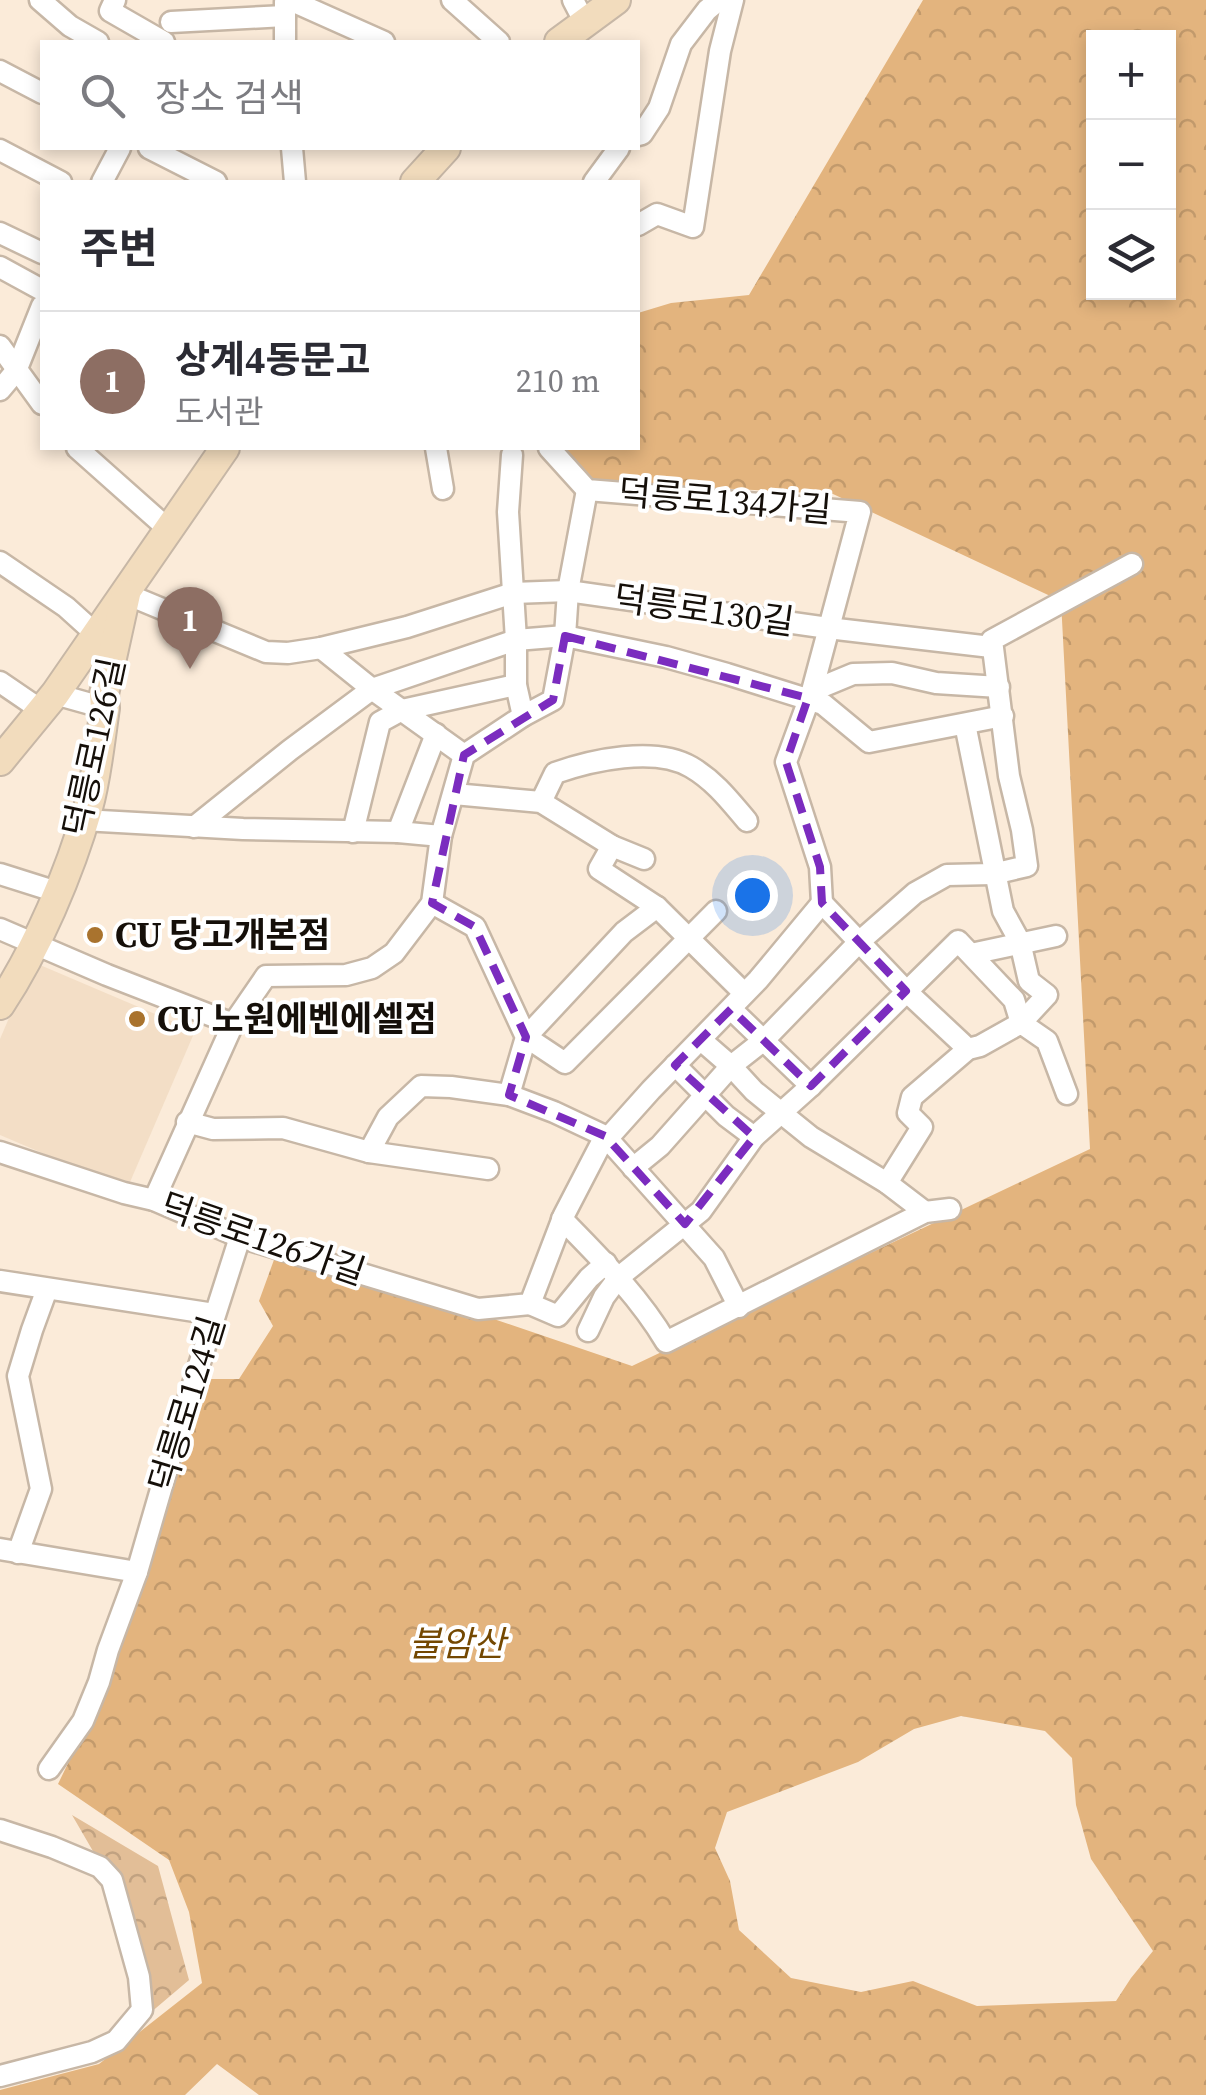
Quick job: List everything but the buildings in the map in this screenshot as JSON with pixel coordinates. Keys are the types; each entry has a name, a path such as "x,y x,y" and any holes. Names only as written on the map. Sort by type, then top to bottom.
{"main road":[{"path":"560,40 579,11 616,0"},
{"path":"418,180 444,150"},
{"path":"0,761 97,635 223,450"},
{"name":"덕릉로126길","path":"1,1002 34,944 66,874 88,808 104,694 126,594"}],"street":[{"path":"40,0 70,26 94,40"},
{"path":"166,0 168,36"},
{"path":"452,0 495,40"},
{"path":"640,134 659,108 681,44 719,0"},
{"path":"640,224 657,214 694,227 720,51 732,0"},
{"path":"286,5 286,40"},
{"path":"113,6 168,36 286,5 379,40"},
{"path":"0,71 40,92"},
{"path":"0,150 57,180"},
{"path":"103,180 119,150"},
{"path":"154,150 212,180"},
{"path":"292,150 295,180"},
{"path":"596,180 618,150"},
{"path":"0,232 40,252"},
{"path":"0,268 40,289"},
{"path":"0,390 16,370 40,311"},
{"path":"0,346 40,401"},
{"path":"79,450 167,528"},
{"path":"436,450 444,489"},
{"name":"덕릉로134가길","path":"551,450 587,490 860,512 828,628"},
{"path":"512,455 508,512 516,685 523,716"},
{"name":"덕릉로130길","path":"568,592 587,490"},
{"path":"0,562 66,607 97,635"},
{"path":"633,1168 660,1146 731,1066 764,1040 859,942 915,893 947,875 1027,866 1010,776 992,640 1132,564"},
{"path":"154,1200 233,1024 266,976 346,975 372,968 394,953 432,903 441,836 464,755 552,700 565,636 568,592"},
{"name":"덕릉로130길","path":"126,594 266,652 321,648 407,627 513,593 568,592 828,628 786,762 820,866 822,904"},
{"path":"828,628 991,647"},
{"name":"덕릉로130길","path":"194,827 372,690 516,640 565,636 810,694"},
{"path":"321,648 372,690 464,755"},
{"path":"999,687 936,683 892,673 852,674 810,694 868,742 1002,716"},
{"path":"0,682 48,702 105,708"},
{"path":"352,832 380,722 402,710 516,685"},
{"path":"887,1183 922,1127 908,1113 912,1097 968,1049 1021,1024 1046,995 1030,981 1020,942 1003,911 966,724"},
{"path":"398,832 436,734"},
{"path":"540,802 555,773 581,764 654,756 689,765 717,786 748,821"},
{"path":"454,794 540,802 612,846 644,859"},
{"path":"83,820 441,836"},
{"path":"612,846 599,869 657,907 691,938 764,1040 811,1086"},
{"path":"0,874 57,892"},
{"path":"432,903 474,927 526,1037 566,1063 716,911"},
{"path":"370,1152 388,1116 421,1086 509,1095 608,1138 758,980 822,904 968,1049"},
{"path":"509,1095 526,1037 624,932 657,907"},
{"path":"0,929 233,1024"},
{"path":"971,954 1056,936"},
{"path":"675,1066 726,1116 754,1137 958,942 1014,1000 1021,1024 1047,1041 1066,1094"},
{"path":"701,1040 754,1091 811,1137 887,1183 925,1212"},
{"path":"187,1122 213,1129 283,1128 370,1152 488,1169"},
{"path":"605,1136 714,1258 739,1307"},
{"path":"530,1304 562,1219 605,1136"},
{"name":"덕릉로126가길","path":"0,1152 154,1200 240,1236 478,1308 530,1304 558,1316 589,1278 650,1252 701,1212 754,1137"},
{"path":"562,1219 613,1270 666,1342 925,1212 950,1209"},
{"name":"덕릉로124길","path":"49,1769 82,1721 99,1682 137,1572 240,1236"},
{"name":"덕릉로126가길","path":"588,1332 613,1270"},
{"path":"0,1281 214,1314"},
{"path":"47,1288 18,1376 41,1489 9,1551 137,1572"},
{"path":"0,1830 52,1846 100,1867 112,1880 139,1977 142,2010 116,2041 92,2052 0,2076"}],"highlighted area":[{"path":"565,636 808,698 786,762 820,867 822,903 906,991 811,1086 731,1009 675,1065 754,1137 685,1224 605,1136 509,1095 526,1037 475,927 432,903 464,755 553,700"}],"shaded area":[{"path":"33,962 195,1031 127,1189 0,1135 0,1039"}],"green space":[{"name":"불암산","path":"923,0 1206,0 1206,2095 259,2095 217,2064 185,2095 0,2095 0,2090 99,2064 202,1983 189,1912 169,1860 58,1784 107,1683 210,1379 239,1379 273,1326 259,1301 279,1246 632,1366 1090,1149 1061,601 833,494 595,482 565,450 640,450 640,312 671,303 749,295","holes":["961,1716 1045,1731 1072,1758 1076,1805 1091,1859 1153,1951 1116,2001 977,2006 913,1981 861,1992 791,1978 739,1930 730,1881 715,1848 727,1812 858,1762 914,1729"]},
{"path":"72,1815 158,1866 189,1980 143,2019 108,1877"}],"place":[{"name":"상계4동문고","path":"190,669"},
{"name":"CU 당고개본점","path":"95,935"},
{"name":"CU 노원에벤에셀점","path":"137,1019"}]}
